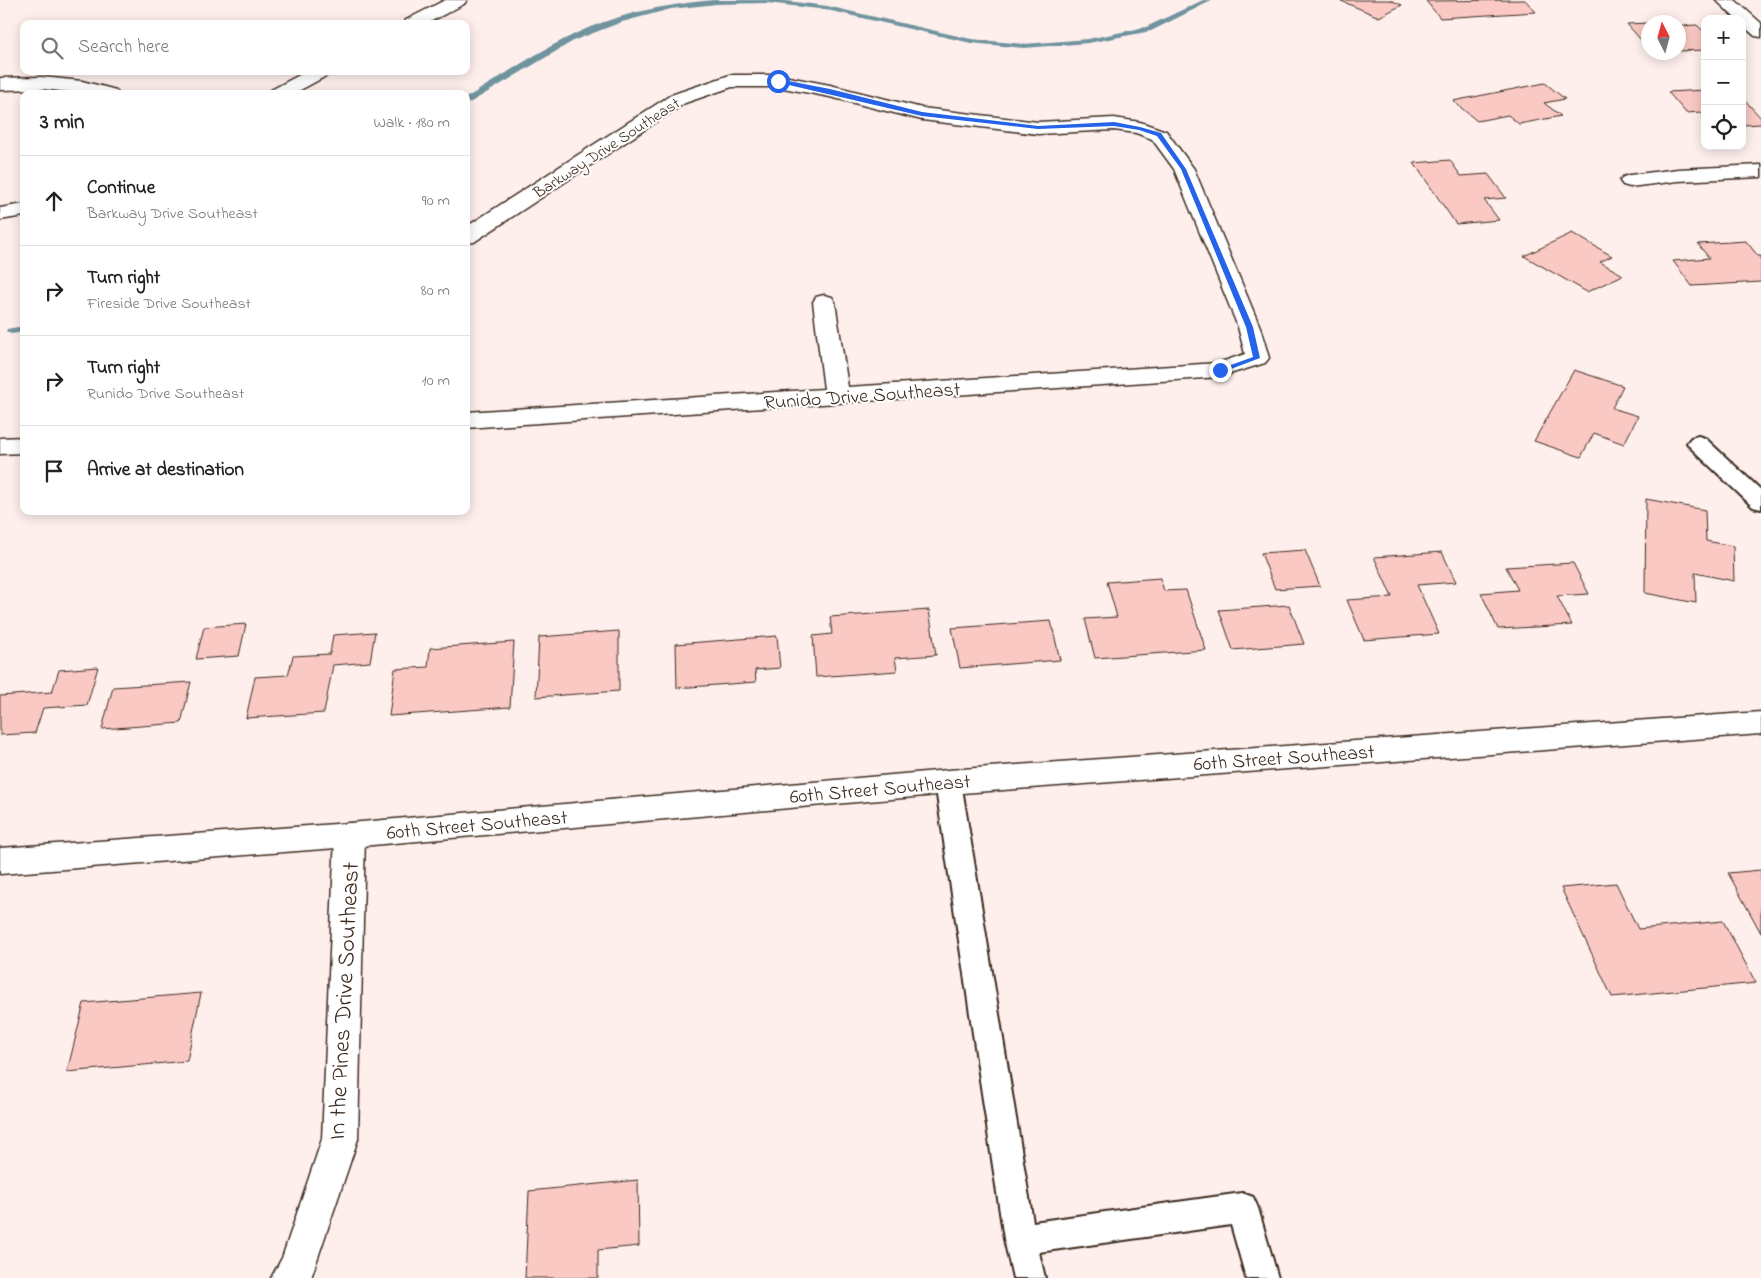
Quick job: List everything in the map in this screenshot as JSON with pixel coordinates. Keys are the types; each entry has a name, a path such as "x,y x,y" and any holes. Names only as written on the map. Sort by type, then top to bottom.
{"street":[{"path":"420,20 458,0"},
{"path":"1725,0 1761,32"},
{"path":"285,90 314,75"},
{"name":"Barkway Drive Southeast","path":"470,234 678,99 730,81 778,81 830,91 922,114 1038,128 1114,124 1140,128 1159,135 1184,169 1249,327 1256,358"},
{"path":"0,84 41,82 89,87 98,90"},
{"path":"1630,181 1761,171"},
{"path":"0,214 20,211"},
{"path":"824,302 837,396"},
{"name":"Runido Drive Southeast","path":"470,420 1220,370 1256,358"},
{"path":"0,446 20,445"},
{"name":"60th Street Southeast","path":"0,861 350,835 948,782 1761,723"},
{"name":"In the Pines Drive Southeast","path":"290,1278 297,1268 340,1139 350,835"}],"lane":[{"path":"1698,443 1761,502"},
{"path":"948,782 1020,1239 1029,1278"},
{"path":"1020,1239 1242,1208 1262,1278"}],"building":[{"path":"1339,0 1390,0 1402,5 1379,17"},
{"path":"1525,0 1536,12 1440,18 1426,1"},
{"path":"1641,23 1641,40 1627,24"},
{"path":"1697,25 1701,29 1701,50 1686,51 1686,26"},
{"path":"1545,83 1565,99 1544,103 1561,116 1519,124 1508,115 1477,121 1453,101"},
{"path":"1701,90 1701,112 1686,113 1668,92"},
{"path":"1746,101 1761,118 1761,124 1746,125"},
{"path":"1450,160 1461,176 1488,174 1506,198 1484,200 1499,220 1456,224 1414,163"},
{"path":"1572,233 1612,256 1600,262 1623,275 1587,292 1524,256"},
{"path":"1746,241 1758,256 1761,256 1761,282 1692,286 1673,261 1709,258 1698,244"},
{"path":"1574,370 1623,386 1612,408 1638,416 1624,444 1594,433 1581,457 1534,441"},
{"path":"1646,499 1705,510 1706,541 1733,546 1734,581 1695,573 1696,603 1645,593"},
{"path":"1305,550 1320,586 1275,589 1261,553"},
{"path":"1442,552 1456,582 1417,585 1439,634 1364,640 1347,600 1392,597 1374,557"},
{"path":"1573,563 1589,594 1557,596 1572,625 1498,629 1481,593 1518,590 1506,567"},
{"path":"1160,578 1164,591 1186,590 1206,650 1095,658 1085,619 1117,617 1107,582"},
{"path":"1289,605 1304,644 1233,650 1219,610"},
{"path":"929,610 936,655 895,658 897,671 816,677 813,636 832,634 830,617"},
{"path":"1051,621 1060,660 960,668 952,628"},
{"path":"246,624 239,656 196,659 204,627"},
{"path":"619,631 619,691 536,697 539,637"},
{"path":"375,632 370,662 333,665 324,713 246,718 255,677 288,675 293,656 330,654 333,635"},
{"path":"777,636 780,668 755,670 756,682 677,688 676,644"},
{"path":"514,642 510,707 389,716 395,669 428,667 430,648"},
{"path":"98,667 87,705 43,708 35,733 0,735 0,696 52,692 59,670"},
{"path":"191,682 181,723 102,729 113,687"},
{"path":"1761,870 1761,933 1728,873"},
{"path":"1616,883 1638,929 1723,921 1756,983 1612,997 1561,888"},
{"path":"201,993 187,1061 67,1072 84,1003"},
{"path":"638,1180 639,1246 598,1250 598,1278 525,1278 529,1191"}],"waterway":[{"path":"470,100 572,38 619,20 671,7 717,2 767,1 827,8 971,41 1024,46 1088,41 1148,29 1209,0"},
{"path":"11,331 20,330"}],"route":[{"path":"778,81 830,91 922,114 1038,128 1114,124 1140,128 1159,135 1184,169 1249,327 1256,358 1220,370"}]}
